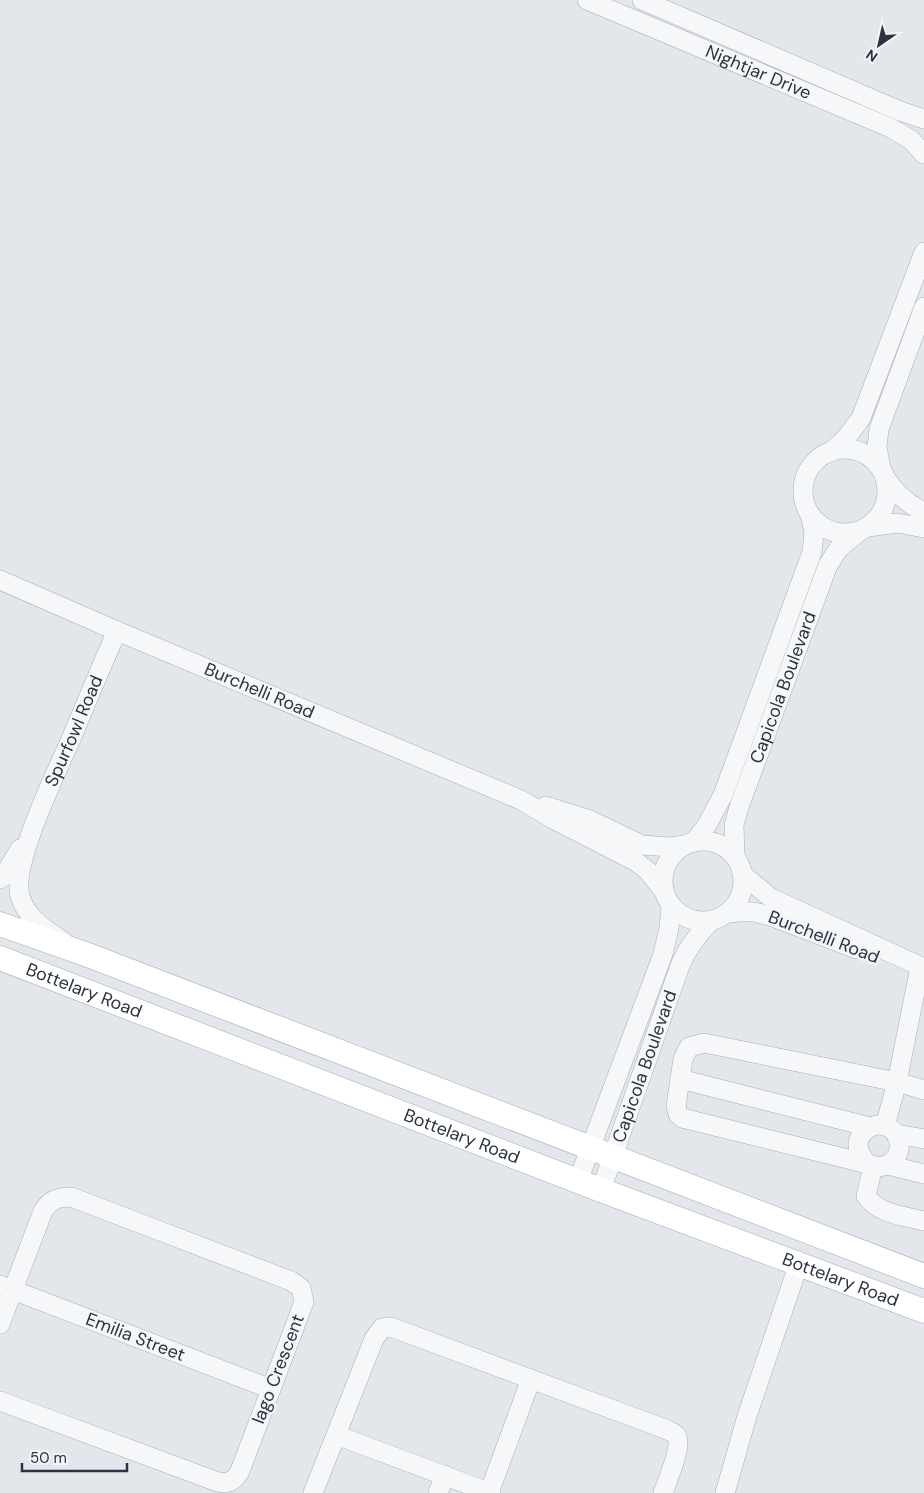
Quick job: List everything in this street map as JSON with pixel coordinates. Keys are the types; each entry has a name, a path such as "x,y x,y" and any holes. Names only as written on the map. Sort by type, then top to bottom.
{"main road":[{"name":"Bottelary Road","path":"0,924 924,1276"},
{"name":"Bottelary Road","path":"0,958 601,1190 924,1311"}],"street":[{"name":"Nightjar Drive","path":"587,0 891,128 911,140 924,154"},
{"name":"Nightjar Drive","path":"642,0 900,111 924,119"},
{"path":"924,252 861,418 847,438 831,452 815,462 805,478 803,497 810,514 816,522 832,531 851,533 897,523 924,528"},
{"path":"864,529 876,521 885,505 887,486 877,447 879,429 924,307"},
{"path":"831,452 840,449 859,451 875,461 890,486 904,499 924,512"},
{"name":"Capicola Boulevard","path":"690,843 707,825 723,795 812,552 814,532 810,514"},
{"name":"Capicola Boulevard","path":"738,865 734,826 739,807 828,565 839,548 864,529"},
{"name":"Burchelli Road","path":"0,580 521,800 635,861 648,871 667,898"},
{"name":"Spurfowl Road","path":"0,879 30,833 117,631"},
{"name":"Burchelli Road","path":"521,800 558,809 590,820 642,845 670,847 690,843"},
{"name":"Spurfowl Road","path":"30,833 18,879 20,895 25,908 35,920 52,934 88,956"},
{"path":"712,842 728,850 738,865 743,883 738,900 719,917 702,922 684,917 667,898 664,872 666,864 671,856 690,843 712,842"},
{"name":"Burchelli Road","path":"738,865 771,898 922,968"},
{"name":"Capicola Boulevard","path":"578,1181 663,954 669,928 667,898"},
{"name":"Burchelli Road","path":"719,917 740,912 754,912 770,916 896,965 922,968"},
{"name":"Capicola Boulevard","path":"601,1190 681,963 688,947 697,934 719,917"},
{"path":"884,1129 897,1082 922,968"},
{"path":"924,1090 897,1082 704,1043 689,1047 683,1059 676,1106 678,1114 682,1118 876,1165 924,1174"},
{"path":"680,1079 924,1139"},
{"path":"884,1129 900,1141 900,1148 894,1161 876,1165 861,1158 858,1144 864,1131 884,1129"},
{"path":"876,1165 866,1196 871,1204 879,1209 924,1221"},
{"name":"Iago Crescent","path":"0,1324 7,1287 43,1211 50,1202 62,1197 71,1197 291,1281 300,1288 304,1302 240,1471 233,1480 222,1483 0,1401"},
{"path":"725,1493 747,1416 800,1263"},
{"name":"Emilia Street","path":"7,1287 271,1389"},
{"path":"313,1493 374,1339 382,1328 385,1327 390,1327 531,1379 676,1435 679,1440 678,1448 663,1493"},
{"path":"336,1435 489,1493 531,1379"},
{"path":"438,1493 445,1475"}]}
